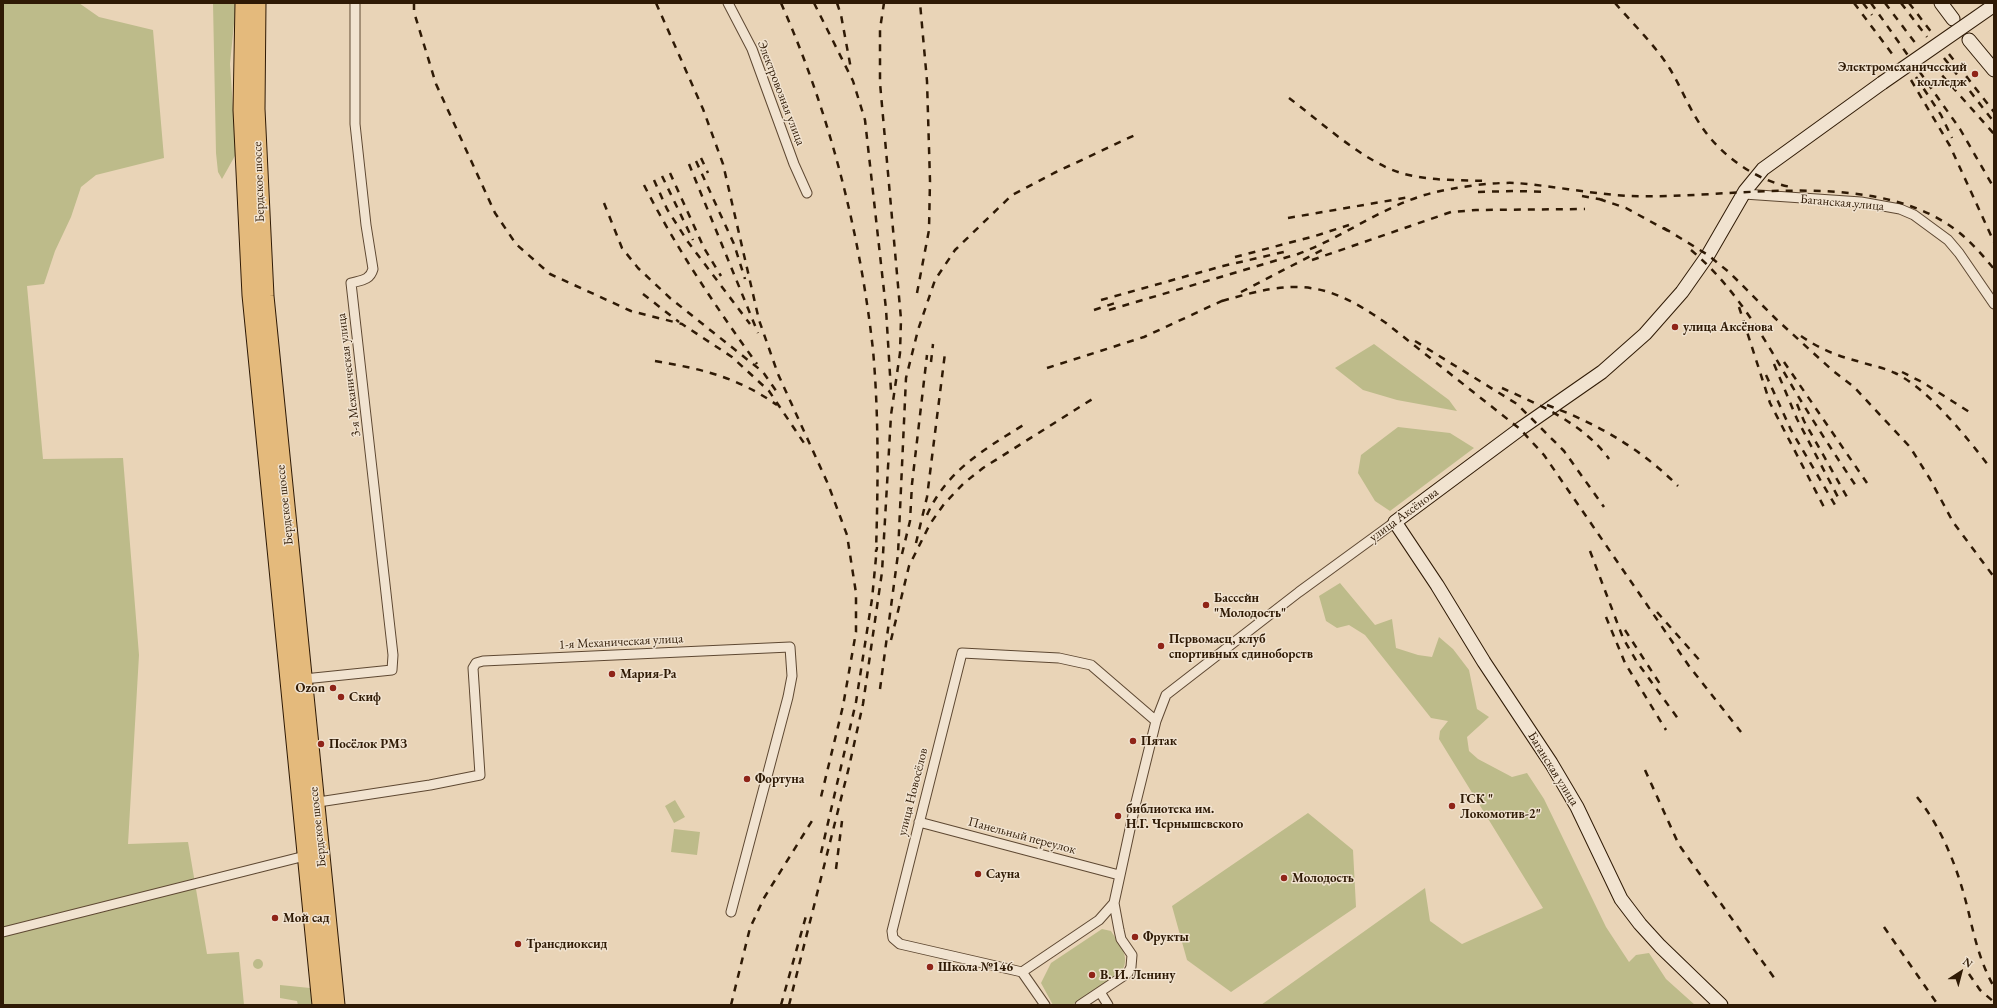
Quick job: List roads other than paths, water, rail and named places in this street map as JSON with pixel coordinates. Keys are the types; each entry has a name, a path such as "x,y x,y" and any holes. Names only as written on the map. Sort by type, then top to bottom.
{"highway":[{"name":"Бердское шоссе","path":"244,3 242,110 251,295 308,803 313,854 321,1005"},
{"name":"Бердское шоссе","path":"257,3 256,110 265,296 304,679 308,803"},
{"name":"Бердское шоссе","path":"313,854 336,1005"}],"street":[{"name":"3-я Механическая улица","path":"304,679 392,670 393,655 351,283 367,279 371,275 373,268 366,225 355,124 355,3"},
{"name":"Электровозная улица","path":"728,3 752,50 794,164 807,194"},
{"path":"1941,3 1953,19"},
{"name":"улица Аксёнова","path":"1080,1005 1128,972 1131,966 1132,955 1121,939 1118,930 1114,903 1119,875 1156,721 1166,695 1299,592 1520,429 1602,372 1645,334 1682,292 1708,255 1752,181 1763,169 1882,83 1993,6"},
{"path":"1969,40 1994,70"},
{"name":"Баганская улица","path":"1744,194 1861,202 1900,209 1914,215 1948,240 1959,253 1994,304"},
{"name":"Баганская улица","path":"1395,522 1558,775 1577,807 1621,899 1640,924 1660,946 1721,1005"},
{"name":"1-я Механическая улица","path":"308,803 430,785 480,775 472,668 476,663 483,661 790,647 792,676 788,697 731,912"},
{"name":"улица Новосёлов","path":"1022,972 900,944 893,938 892,930 962,652 1059,658 1091,665 1156,721"},
{"name":"Панельный переулок","path":"919,822 1119,875"},
{"path":"3,932 313,854"},
{"path":"1044,1005 1022,972 1099,920 1114,903"},
{"path":"1100,992 1108,1005"}],"railway":[{"path":"414,3 414,12 436,84 495,213 516,244 550,274 631,311 682,324 732,357 769,391 806,446"},
{"path":"656,3 703,109 723,164 759,320 778,374 828,484 847,535 856,593 856,632 843,706 820,801"},
{"path":"781,3 814,86 828,129 851,217 860,261 873,350 875,375 878,451 876,552"},
{"path":"814,3 853,81 865,120 886,309 891,391"},
{"path":"837,3 841,15 851,69"},
{"path":"789,1005 849,767 863,704 882,572 891,415 900,353 901,319 880,83 880,29 884,3"},
{"path":"917,293 929,230 930,181 927,81 920,3"},
{"path":"1615,3 1651,43 1664,60 1694,115 1704,130 1721,150 1754,174 1766,180 1791,187"},
{"path":"1854,3 1896,59"},
{"path":"1863,3 1872,15"},
{"path":"1871,3 1960,129 1994,188"},
{"path":"1885,3 1916,44"},
{"path":"1901,3 1927,37"},
{"path":"1909,3 1932,33"},
{"path":"1949,54 1994,112"},
{"path":"1944,58 1994,122"},
{"path":"1933,65 1994,134"},
{"path":"1916,77 1941,115 1952,138"},
{"path":"1911,80 1950,146 1994,242"},
{"path":"1289,98 1358,151 1387,168 1411,176 1444,180 1487,181"},
{"path":"880,689 898,554 906,378 918,330 935,280 955,250 1012,195 1054,173 1135,135"},
{"path":"701,158 708,173"},
{"path":"696,161 734,244 745,279"},
{"path":"689,164 758,333"},
{"path":"670,173 704,248 721,276"},
{"path":"662,176 693,240"},
{"path":"654,180 667,209 688,242 750,324"},
{"path":"1109,310 1298,254 1332,239 1381,213 1414,198 1452,189 1496,183 1530,184 1602,194 1630,196 1802,191 1846,193 1888,200 1927,213 1961,234 1975,247 1994,269"},
{"path":"644,185 669,232 697,277 757,364"},
{"path":"1478,192 1548,192"},
{"path":"1582,196 1604,200"},
{"path":"1288,218 1410,197"},
{"path":"1599,199 1626,208 1668,231"},
{"path":"604,203 622,248 638,268 670,298 763,372 779,395"},
{"path":"1312,260 1451,212 1476,210 1585,209"},
{"path":"1235,257 1315,236 1349,225"},
{"path":"1664,228 1708,255 1730,273 1776,319 1832,370 1854,387 1910,447 1930,479 1953,522 1994,577"},
{"path":"1241,292 1324,249"},
{"path":"1691,250 1707,264 1735,296 1747,313 1816,425 1858,489"},
{"path":"1101,300 1223,266 1288,251"},
{"path":"1222,301 1269,289 1289,287 1325,291 1344,298 1386,323 1520,429 1544,455 1689,666 1741,732"},
{"path":"643,294 679,322"},
{"path":"1047,368 1144,337 1226,299"},
{"path":"1094,310 1115,303"},
{"path":"1739,307 1770,403 1826,511"},
{"path":"1801,336 1842,357 1890,371 1907,380 1933,401 1969,440 1988,465"},
{"path":"1415,341 1517,404 1564,451 1604,507"},
{"path":"931,362 933,344"},
{"path":"916,543 927,497 945,353"},
{"path":"902,554 910,521 912,484 927,355"},
{"path":"655,361 704,371 733,381 748,387 777,405"},
{"path":"1784,362 1867,483"},
{"path":"1774,364 1797,419 1840,501"},
{"path":"1902,372 1922,382 1971,413"},
{"path":"1766,375 1791,430 1835,505"},
{"path":"1502,388 1531,401 1574,426 1599,447 1609,459"},
{"path":"891,640 909,566 930,524 944,504 964,483 983,468 1094,398"},
{"path":"1797,404 1804,421 1847,497"},
{"path":"1547,405 1583,420 1617,438 1633,448 1678,486"},
{"path":"927,515 935,499 956,473 968,462 996,442 1025,424"},
{"path":"821,853 856,702 872,599 877,547"},
{"path":"1590,551 1623,638 1637,662 1679,720"},
{"path":"1657,612 1702,663"},
{"path":"1606,617 1625,663 1666,730"},
{"path":"1625,630 1660,684"},
{"path":"1645,770 1679,845 1775,979"},
{"path":"1917,797 1927,810 1949,852 1965,898 1979,952 1985,970 1994,987"},
{"path":"731,1005 750,928 764,898 815,816"},
{"path":"836,869 842,821"},
{"path":"781,1005 806,916"},
{"path":"1884,927 1938,1005"},
{"path":"1969,974 1980,990 1994,1002"}],"place":[{"name":"Электромеханический колледж","path":"1975,74"},
{"name":"улица Аксёнова","path":"1675,327"},
{"name":"Бассейн \"Молодость\"","path":"1206,605"},
{"name":"Первомаец, клуб спортивных единоборств","path":"1161,646"},
{"name":"Мария-Ра","path":"612,674"},
{"name":"Ozon","path":"333,688"},
{"name":"Скиф","path":"341,697"},
{"name":"Пятак","path":"1133,741"},
{"name":"Посёлок РМЗ","path":"321,744"},
{"name":"Фортуна","path":"747,779"},
{"name":"ГСК \" Локомотив-2\"","path":"1452,806"},
{"name":"библиотека им. Н.Г. Чернышевского","path":"1118,816"},
{"name":"Сауна","path":"978,874"},
{"name":"Молодость","path":"1284,878"},
{"name":"Мой сад","path":"275,918"},
{"name":"Фрукты","path":"1135,937"},
{"name":"Трансдиоксид","path":"518,944"},
{"name":"Школа №146","path":"930,967"},
{"name":"В. И. Ленину","path":"1092,975"}]}
